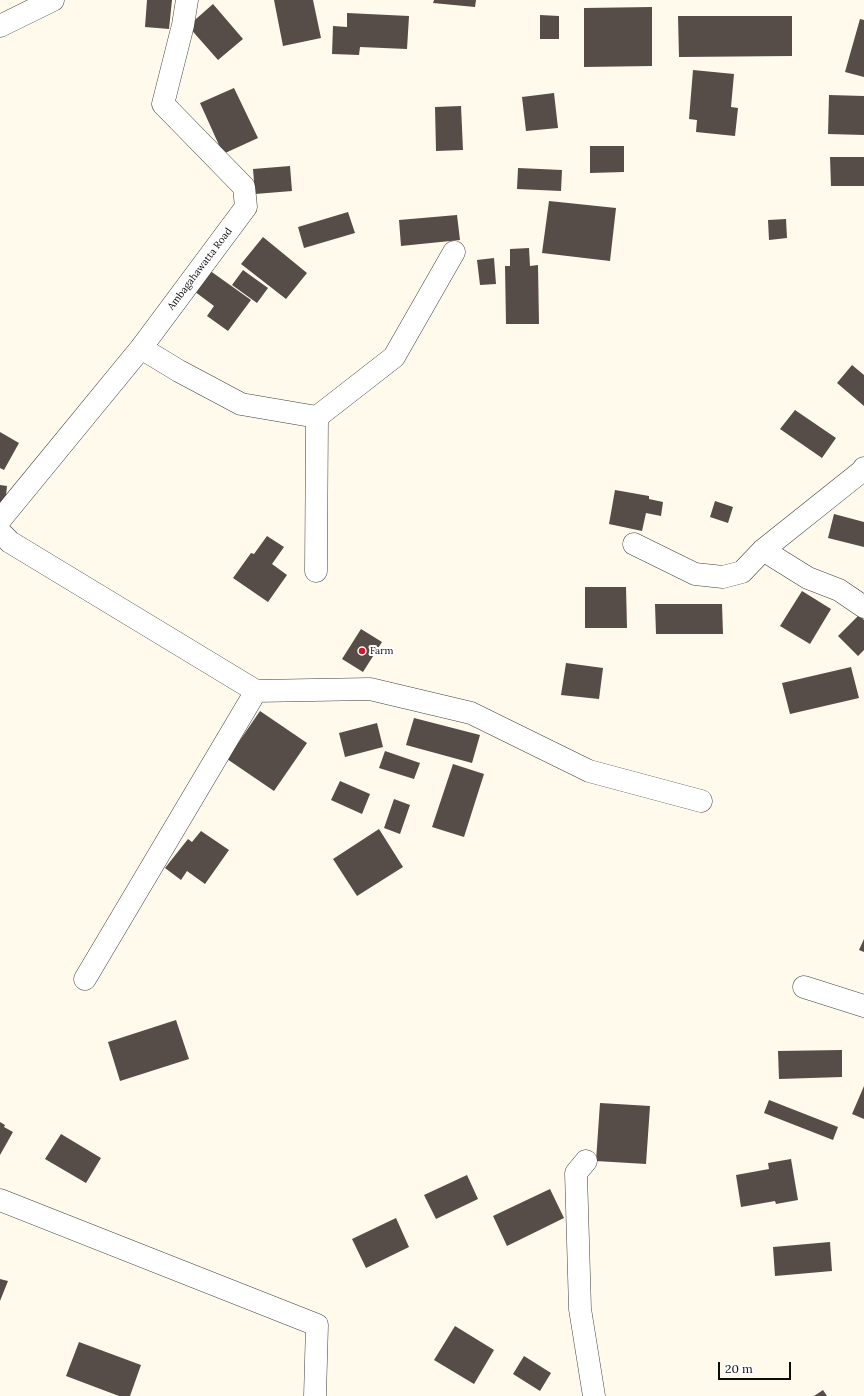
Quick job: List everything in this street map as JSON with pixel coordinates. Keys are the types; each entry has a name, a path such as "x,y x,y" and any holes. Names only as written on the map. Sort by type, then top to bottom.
{"street":[{"path":"0,26 53,0"},
{"name":"Ambagahawatta Road","path":"0,520 141,348 246,207 244,187 163,104 183,25 187,0"},
{"path":"141,348 179,371 241,404 317,417 394,357 454,252"},
{"path":"316,571 317,417"},
{"path":"634,544 695,574 723,577 742,572 763,550 864,468"},
{"path":"0,532 10,542 256,691 370,689 471,713 589,771 701,801"},
{"path":"763,550 808,578 839,590 864,607"},
{"path":"85,978 256,691"},
{"path":"804,987 864,1006"},
{"path":"586,1161 576,1173 580,1301 594,1396"},
{"path":"0,1200 317,1325 315,1396"}],"building":[{"path":"147,0 172,0 169,29 145,27"},
{"path":"274,0 313,0 321,38 283,46"},
{"path":"434,0 476,0 475,7 433,3"},
{"path":"213,4 243,39 218,60 188,26"},
{"path":"652,7 652,66 584,67 584,8"},
{"path":"347,13 409,16 407,49 360,47 359,55 332,54 333,26 347,27"},
{"path":"540,15 559,16 559,39 540,39"},
{"path":"678,16 792,16 792,56 679,57"},
{"path":"860,19 864,20 864,77 845,72"},
{"path":"693,70 734,74 731,107 738,108 735,136 696,132 697,120 689,119"},
{"path":"234,88 258,138 223,154 200,103"},
{"path":"554,93 558,128 526,131 522,97"},
{"path":"829,95 864,96 864,135 828,134"},
{"path":"461,106 463,150 436,151 435,107"},
{"path":"590,146 624,146 624,172 590,173"},
{"path":"830,157 864,157 864,186 831,186"},
{"path":"290,166 292,191 255,194 253,169"},
{"path":"518,168 562,170 561,191 517,189"},
{"path":"549,201 616,208 610,261 542,253"},
{"path":"348,212 355,233 304,248 298,227"},
{"path":"457,215 460,240 401,246 399,220"},
{"path":"786,219 787,238 769,240 768,220"},
{"path":"263,237 307,273 286,299 241,264"},
{"path":"529,248 530,266 538,265 539,324 506,324 505,266 510,266 510,249"},
{"path":"494,258 496,284 480,285 477,260"},
{"path":"209,270 251,300 228,331 207,316 214,306 194,291"},
{"path":"243,270 268,288 257,303 232,285"},
{"path":"852,365 864,375 864,406 837,383"},
{"path":"795,410 836,438 822,458 780,429"},
{"path":"0,432 19,443 4,470 0,468"},
{"path":"0,485 7,486 5,505 0,505"},
{"path":"615,490 649,496 649,499 663,502 661,516 646,513 642,531 609,524"},
{"path":"715,501 733,507 728,523 710,517"},
{"path":"834,514 864,522 864,547 828,538"},
{"path":"267,536 284,547 272,564 287,575 268,602 233,578 251,553 254,554"},
{"path":"585,587 626,587 627,628 585,628"},
{"path":"802,591 831,609 810,644 780,626"},
{"path":"655,604 722,604 723,634 656,634"},
{"path":"859,615 864,620 864,650 858,656 838,636"},
{"name":"Farm","path":"361,629 382,642 363,672 342,659"},
{"path":"566,663 603,668 599,699 561,695"},
{"path":"851,667 859,698 790,714 782,683"},
{"path":"260,711 307,743 274,791 227,759"},
{"path":"414,718 480,735 472,763 406,745"},
{"path":"377,723 383,747 345,757 339,733"},
{"path":"385,751 420,763 414,779 379,768"},
{"path":"453,764 484,774 464,837 432,827"},
{"path":"340,781 370,794 362,814 331,800"},
{"path":"394,799 410,805 400,834 384,828"},
{"path":"379,829 403,867 357,896 333,859"},
{"path":"201,831 229,850 205,884 187,871 181,880 165,868 188,839 192,842"},
{"path":"864,939 864,952 859,950"},
{"path":"176,1020 189,1059 120,1081 108,1042"},
{"path":"842,1050 842,1077 779,1079 778,1051"},
{"path":"864,1086 864,1119 852,1114"},
{"path":"769,1100 838,1127 833,1140 764,1113"},
{"path":"600,1103 650,1106 646,1164 596,1161"},
{"path":"0,1122 5,1125 4,1127 13,1132 0,1155"},
{"path":"61,1134 101,1158 86,1183 45,1159"},
{"path":"791,1159 798,1200 776,1204 775,1201 741,1207 736,1175 769,1169 768,1163"},
{"path":"467,1175 478,1199 436,1219 424,1195"},
{"path":"550,1189 564,1218 507,1246 493,1216"},
{"path":"396,1218 409,1247 366,1268 352,1239"},
{"path":"830,1242 832,1271 775,1276 773,1247"},
{"path":"0,1279 8,1281 0,1301"},
{"path":"455,1326 494,1350 474,1384 434,1360"},
{"path":"79,1342 141,1365 130,1396 119,1396 66,1376"},
{"path":"524,1356 551,1373 540,1391 513,1374"},
{"path":"823,1390 827,1396 814,1396"}],"place":[{"name":"Farm","path":"362,651"}]}
